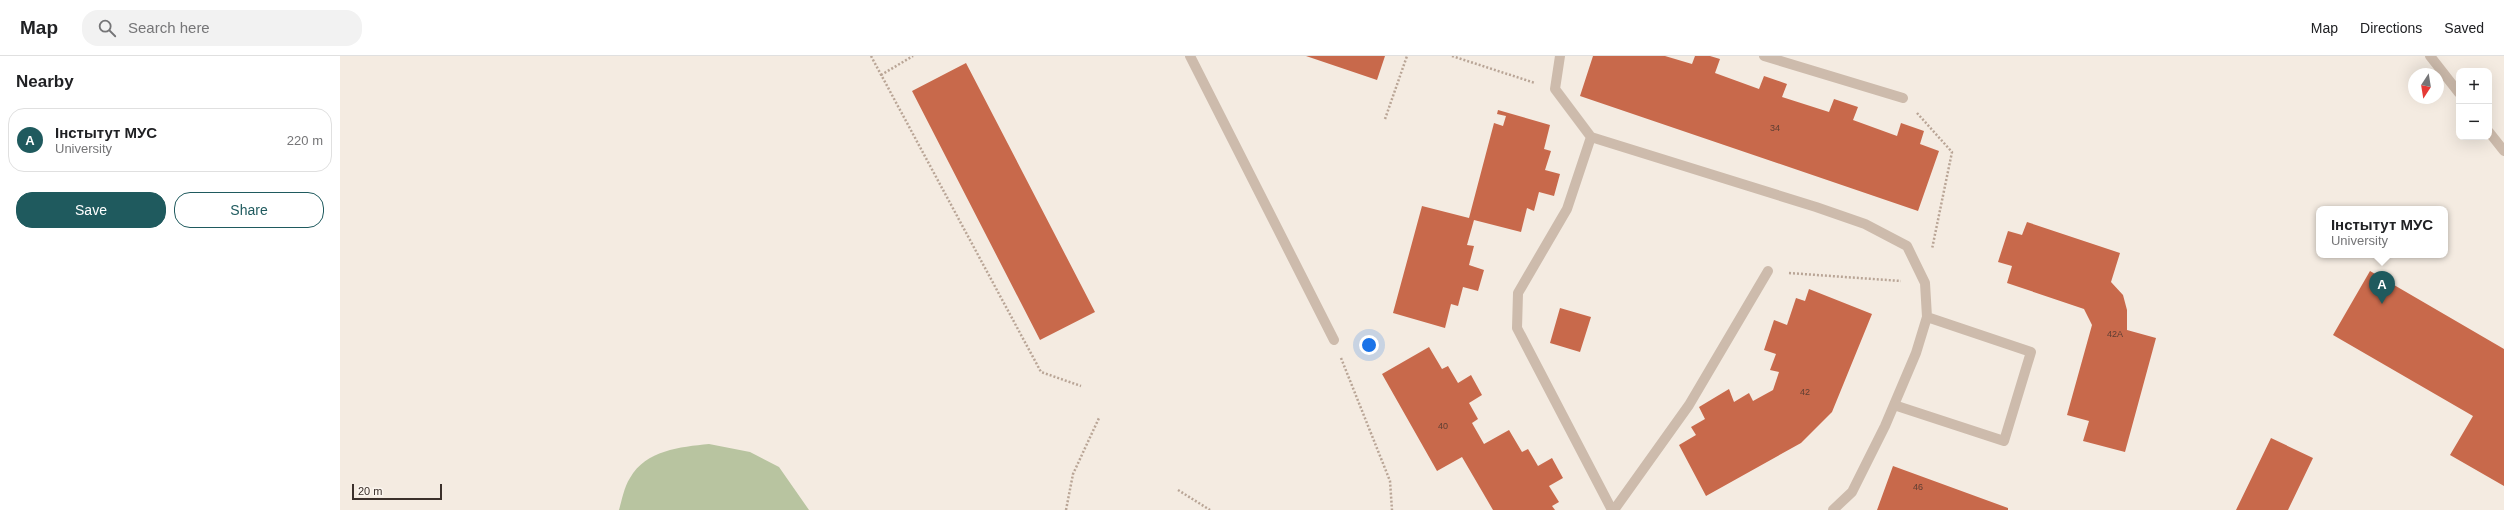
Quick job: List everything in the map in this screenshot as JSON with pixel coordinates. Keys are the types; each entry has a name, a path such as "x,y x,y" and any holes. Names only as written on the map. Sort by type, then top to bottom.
{"street":[{"path":"1190,56 1334,340"},
{"path":"1560,56 1555,89 1591,137 1804,203 1864,224 1907,246 1925,283 1927,317 1916,353 1894,404 1852,492 1833,510"},
{"path":"1764,56 1904,98"},
{"path":"2430,56 2456,89"},
{"path":"2492,136 2504,151"},
{"path":"1591,137 1567,209 1518,293 1517,328 1613,510 1689,405 1768,271"},
{"path":"1894,404 2004,441 2031,352 1927,317"}],"path":[{"path":"871,56 1041,372 1081,386"},
{"path":"881,75 913,56"},
{"path":"1385,119 1407,56"},
{"path":"1452,56 1555,89"},
{"path":"1768,271 1925,283 1952,152 1904,98"},
{"path":"1334,340 1390,481 1392,510"},
{"path":"1066,510 1073,474 1099,418"},
{"path":"1178,490 1210,510"}],"green space":[{"path":"709,444 750,452 779,467 809,510 619,510 628,482 645,461 654,456 675,449"}],"building":[{"path":"1306,56 1385,56 1377,80"},
{"path":"1593,56 1665,56 1692,64 1695,56 1710,56 1720,59 1715,73 1759,89 1764,76 1787,84 1782,97 1829,112 1834,99 1858,107 1853,120 1897,136 1901,123 1924,131 1920,144 1939,151 1918,211 1580,96"},
{"path":"966,63 1095,312 1040,340 912,91"},
{"path":"1498,110 1550,125 1544,149 1551,151 1545,170 1560,174 1554,196 1539,192 1534,211 1527,208 1521,232 1474,220 1467,245 1474,246 1469,265 1484,270 1478,291 1463,287 1458,306 1451,304 1445,328 1393,313 1422,206 1469,218 1494,123 1503,126 1506,116 1497,114"},
{"path":"2027,222 2120,253 2111,282 2123,295 2127,310 2127,330 2156,338 2125,452 2083,441 2089,421 2067,415 2092,325 2084,309 2007,283 2012,266 1998,262 2008,231 2022,235"},
{"path":"2370,271 2504,349 2504,486 2450,455 2473,416 2333,335"},
{"path":"1809,289 1872,314 1832,412 1801,443 1706,496 1679,445 1696,435 1691,427 1705,419 1699,407 1729,389 1734,402 1749,393 1753,401 1773,390 1779,372 1770,370 1776,354 1764,350 1774,320 1787,325 1796,298 1805,301"},
{"path":"1560,308 1591,317 1580,352 1550,343"},
{"path":"1429,347 1442,369 1448,366 1458,383 1471,375 1482,395 1469,403 1478,419 1472,423 1484,444 1509,430 1522,452 1528,449 1538,466 1552,458 1563,478 1549,486 1559,502 1552,506 1555,510 1493,510 1462,457 1437,471 1382,374"},
{"path":"2271,438 2313,458 2288,510 2236,510"},
{"path":"1893,466 2008,508 2008,510 1877,510"}],"place":[{"name":"Інстытут МУС","path":"2382,304"}]}
